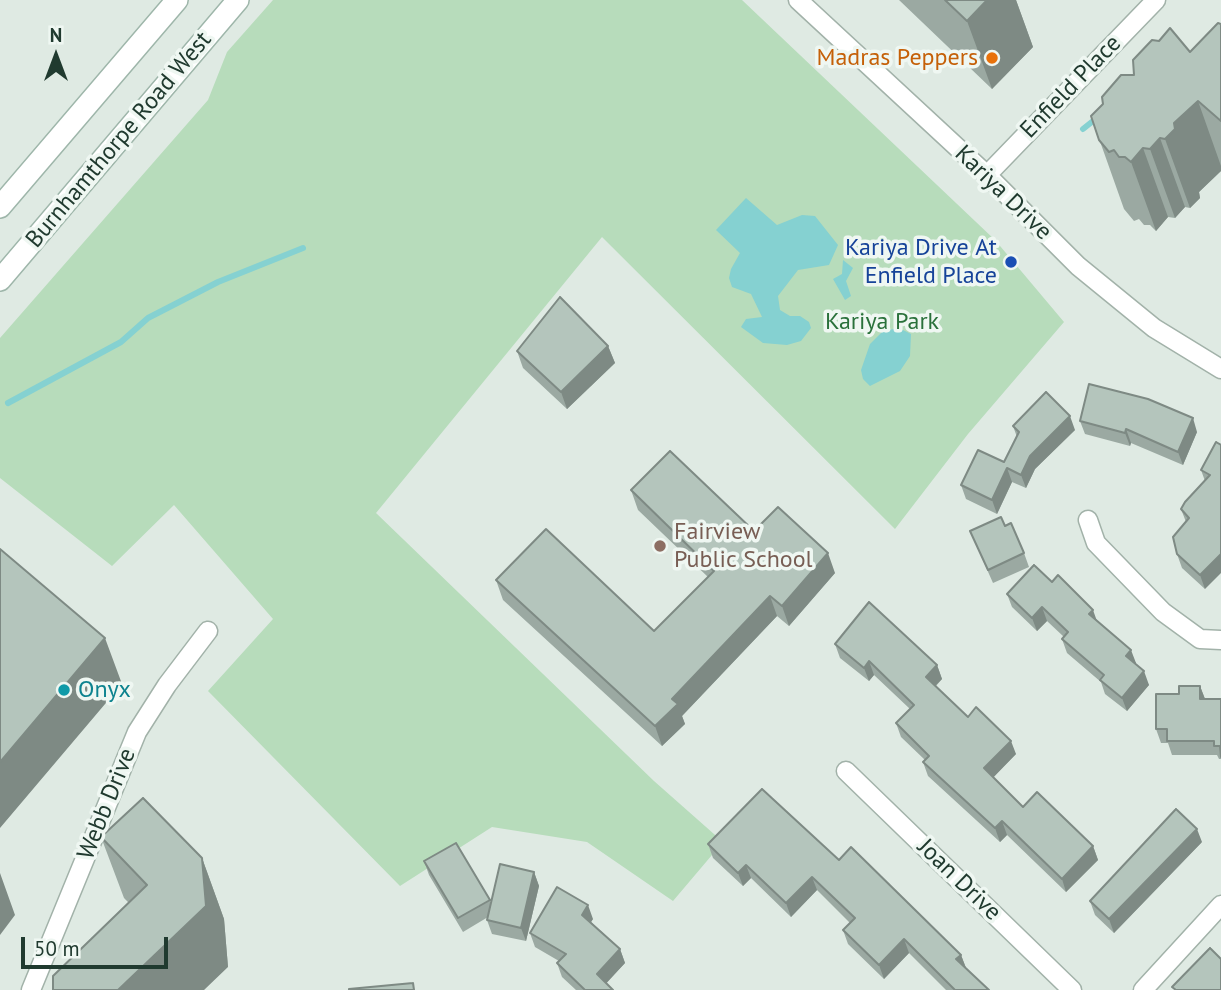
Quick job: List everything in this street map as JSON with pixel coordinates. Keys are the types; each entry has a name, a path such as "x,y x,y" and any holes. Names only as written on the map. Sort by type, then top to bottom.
{"main road":[{"name":"Burnhamthorpe Road West","path":"0,207 177,0"},
{"name":"Burnhamthorpe Road West","path":"0,280 237,0"}],"street":[{"name":"Kariya Drive","path":"798,0 987,175 1087,274 1154,328 1221,369"},
{"name":"Enfield Place","path":"987,175 1156,0"},
{"path":"1088,520 1096,543 1163,612 1200,639 1221,640"},
{"name":"Webb Drive","path":"31,990 137,732 167,685 208,631"},
{"name":"Joan Drive","path":"846,771 1072,990"},
{"path":"1143,990 1221,905"}],"green space":[{"name":"Kariya Park","path":"273,0 742,0 995,240 1064,322 968,434 895,529 602,237 376,513 654,781 723,842 673,901 587,842 492,827 400,886 208,691 273,619 174,505 112,566 0,478 0,338 208,100 227,52"}],"water":[{"path":"746,198 777,225 802,215 815,216 838,245 829,265 798,270 778,296 780,310 790,316 800,316 809,322 811,328 801,341 787,345 763,343 741,327 746,319 762,317 751,294 732,287 729,278 731,269 740,253 716,230"},
{"path":"843,260 853,268 846,281 851,296 845,300 833,279 842,274"},
{"path":"899,328 911,334 910,356 900,371 870,386 863,379 861,370 870,344 883,331"}],"building":[{"path":"945,0 987,0 967,21"},
{"path":"1218,23 1221,24 1221,121 1198,101 1174,123 1175,129 1165,139 1160,138 1150,149 1143,148 1131,162 1125,157 1119,157 1114,150 1109,152 1099,140 1091,116 1103,104 1102,97 1121,75 1134,75 1133,60 1152,40 1159,41 1170,28 1190,52"},
{"path":"560,297 608,346 561,392 517,351"},
{"path":"1089,384 1148,399 1193,418 1178,452 1126,429 1125,433 1080,421"},
{"path":"1046,392 1070,416 1030,456 1021,475 1007,468 992,500 961,485 978,450 1004,462 1019,432 1013,426"},
{"path":"1216,442 1221,445 1221,554 1200,575 1177,554 1173,537 1189,518 1181,509 1185,502 1210,475 1201,470"},
{"name":"Fairview Public School","path":"670,451 754,531 778,507 828,553 782,606 770,596 672,699 678,704 655,726 496,580 546,529 654,631 714,571 631,490"},
{"path":"1001,517 1005,526 1011,523 1024,553 988,570 970,531"},
{"path":"0,549 105,638 0,762"},
{"path":"1034,565 1052,582 1058,575 1093,610 1089,614 1131,650 1126,656 1144,671 1122,698 1100,680 1104,675 1062,639 1068,632 1042,607 1032,618 1007,594"},
{"path":"869,602 937,665 926,677 968,717 976,707 1011,741 984,768 1023,807 1037,792 1093,846 1062,879 1002,821 995,828 923,762 929,756 896,723 914,705 869,661 864,668 835,644"},
{"path":"1179,686 1200,686 1200,699 1221,699 1221,757 1220,746 1214,746 1214,741 1167,741 1167,729 1156,729 1156,694 1179,694"},
{"path":"762,789 839,860 851,847 961,955 956,959 989,990 955,990 904,939 879,965 843,930 855,918 812,877 786,903 746,865 738,873 708,844"},
{"path":"143,798 202,858 206,906 118,990 53,990 53,976 147,885 101,837"},
{"path":"1176,809 1197,829 1109,919 1090,901"},
{"path":"456,843 490,900 458,918 424,861"},
{"path":"500,864 534,872 521,928 487,920"},
{"path":"557,887 588,905 582,915 620,949 597,974 613,990 585,990 557,963 566,954 530,933"},
{"path":"1210,948 1221,959 1221,990 1176,990 1172,987"},
{"path":"413,983 414,990 349,990 349,989"}],"waterway":[{"path":"1083,129 1098,117"},
{"path":"8,403 121,342 148,318 218,282 303,248"}],"place":[{"name":"Madras Peppers","path":"992,58"},
{"name":"Kariya Drive At Enfield Place","path":"1011,262"},
{"name":"Fairview Public School","path":"660,546"},
{"name":"Onyx","path":"64,690"}]}
